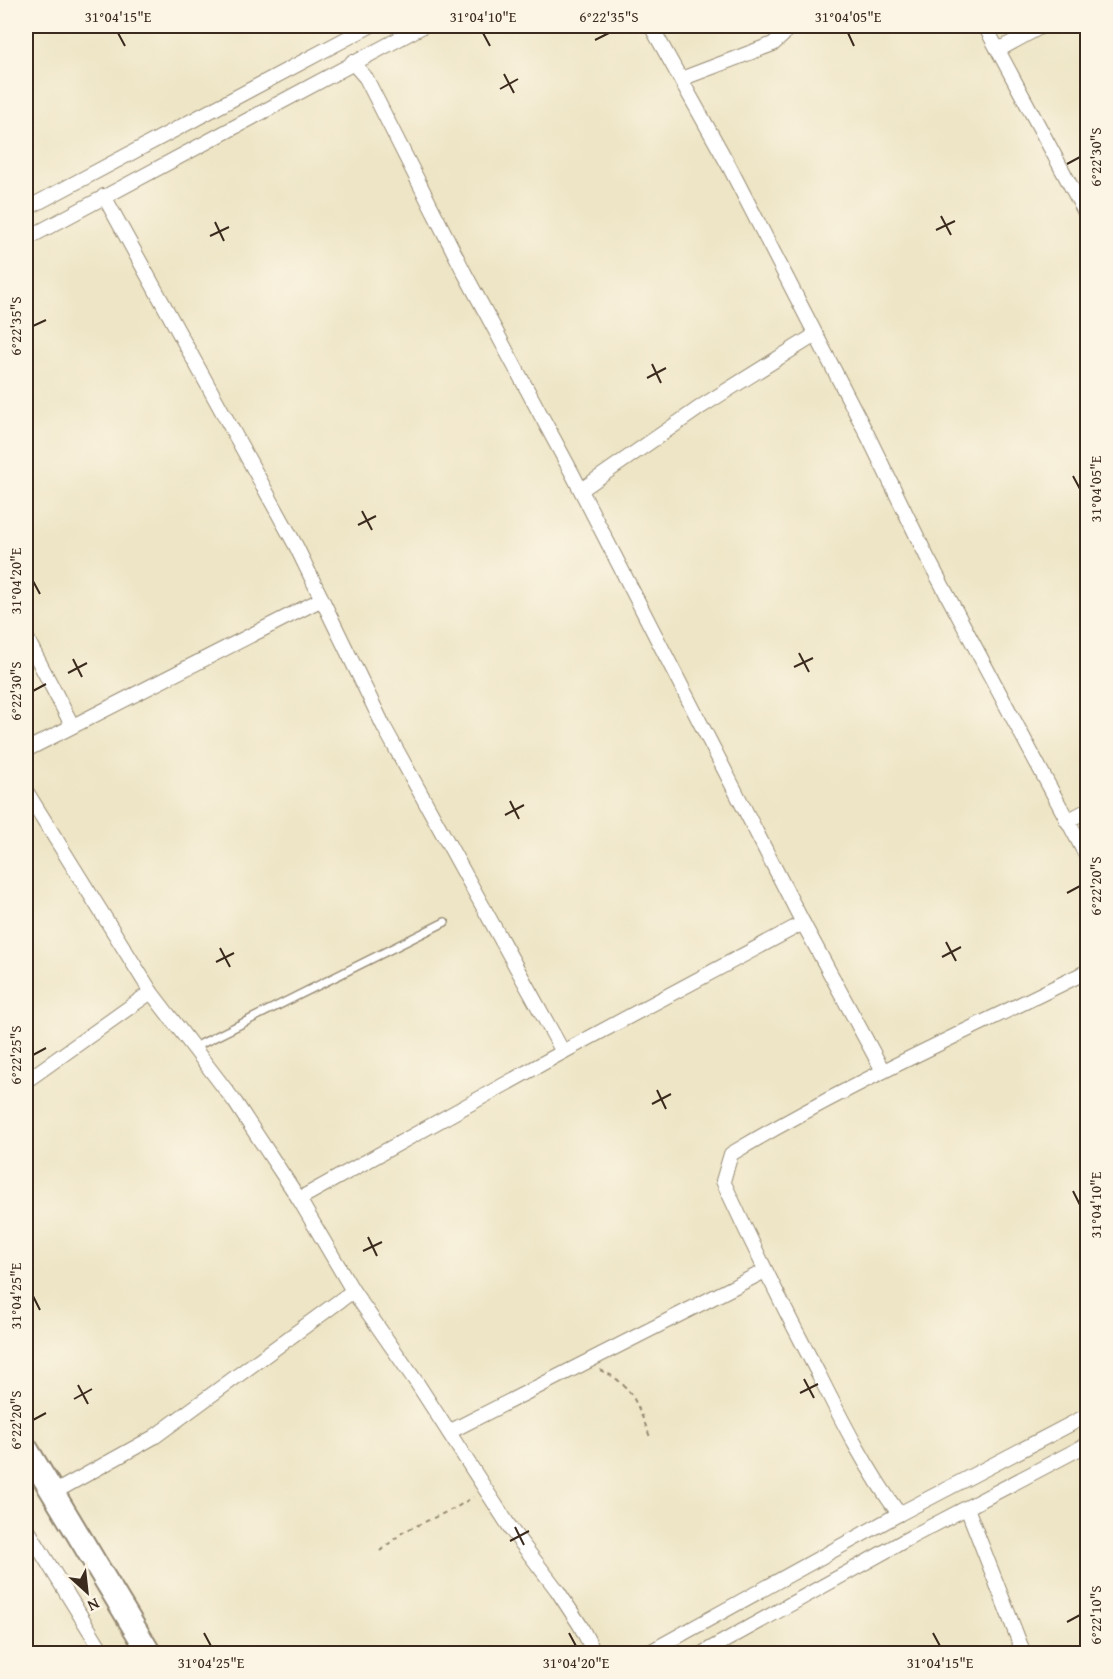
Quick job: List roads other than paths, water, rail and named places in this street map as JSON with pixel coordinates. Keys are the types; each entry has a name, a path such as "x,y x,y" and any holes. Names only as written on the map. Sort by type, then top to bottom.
{"highway":[{"path":"26,1448 150,1653"}],"street":[{"path":"26,209 367,26"},
{"path":"26,239 352,62 423,26"},
{"path":"651,26 729,166 868,436 927,557 1088,859"},
{"path":"681,79 773,44 783,35 787,26"},
{"path":"985,26 1088,218"},
{"path":"998,50 1042,26"},
{"path":"352,62 366,78 464,272 581,490 803,923 883,1071"},
{"path":"104,196 226,417 322,599 384,727 563,1052"},
{"path":"581,490 702,406 815,335"},
{"path":"26,750 322,599"},
{"path":"26,637 72,725"},
{"path":"26,791 151,992 235,1102 299,1199 353,1291 449,1432 513,1532 562,1599 595,1653"},
{"path":"1067,821 1088,810"},
{"path":"299,1199 563,1052 803,923"},
{"path":"898,1514 858,1451 765,1271 723,1181 731,1154 772,1129 883,1071 1088,971"},
{"path":"26,1081 151,992"},
{"path":"449,1432 765,1271"},
{"path":"53,1494 154,1437 353,1291"},
{"path":"646,1653 898,1514 1088,1415"},
{"path":"701,1653 1088,1444"},
{"path":"967,1508 1023,1653"},
{"path":"26,1527 104,1653"}],"lane":[{"path":"195,1047 445,922"}]}
